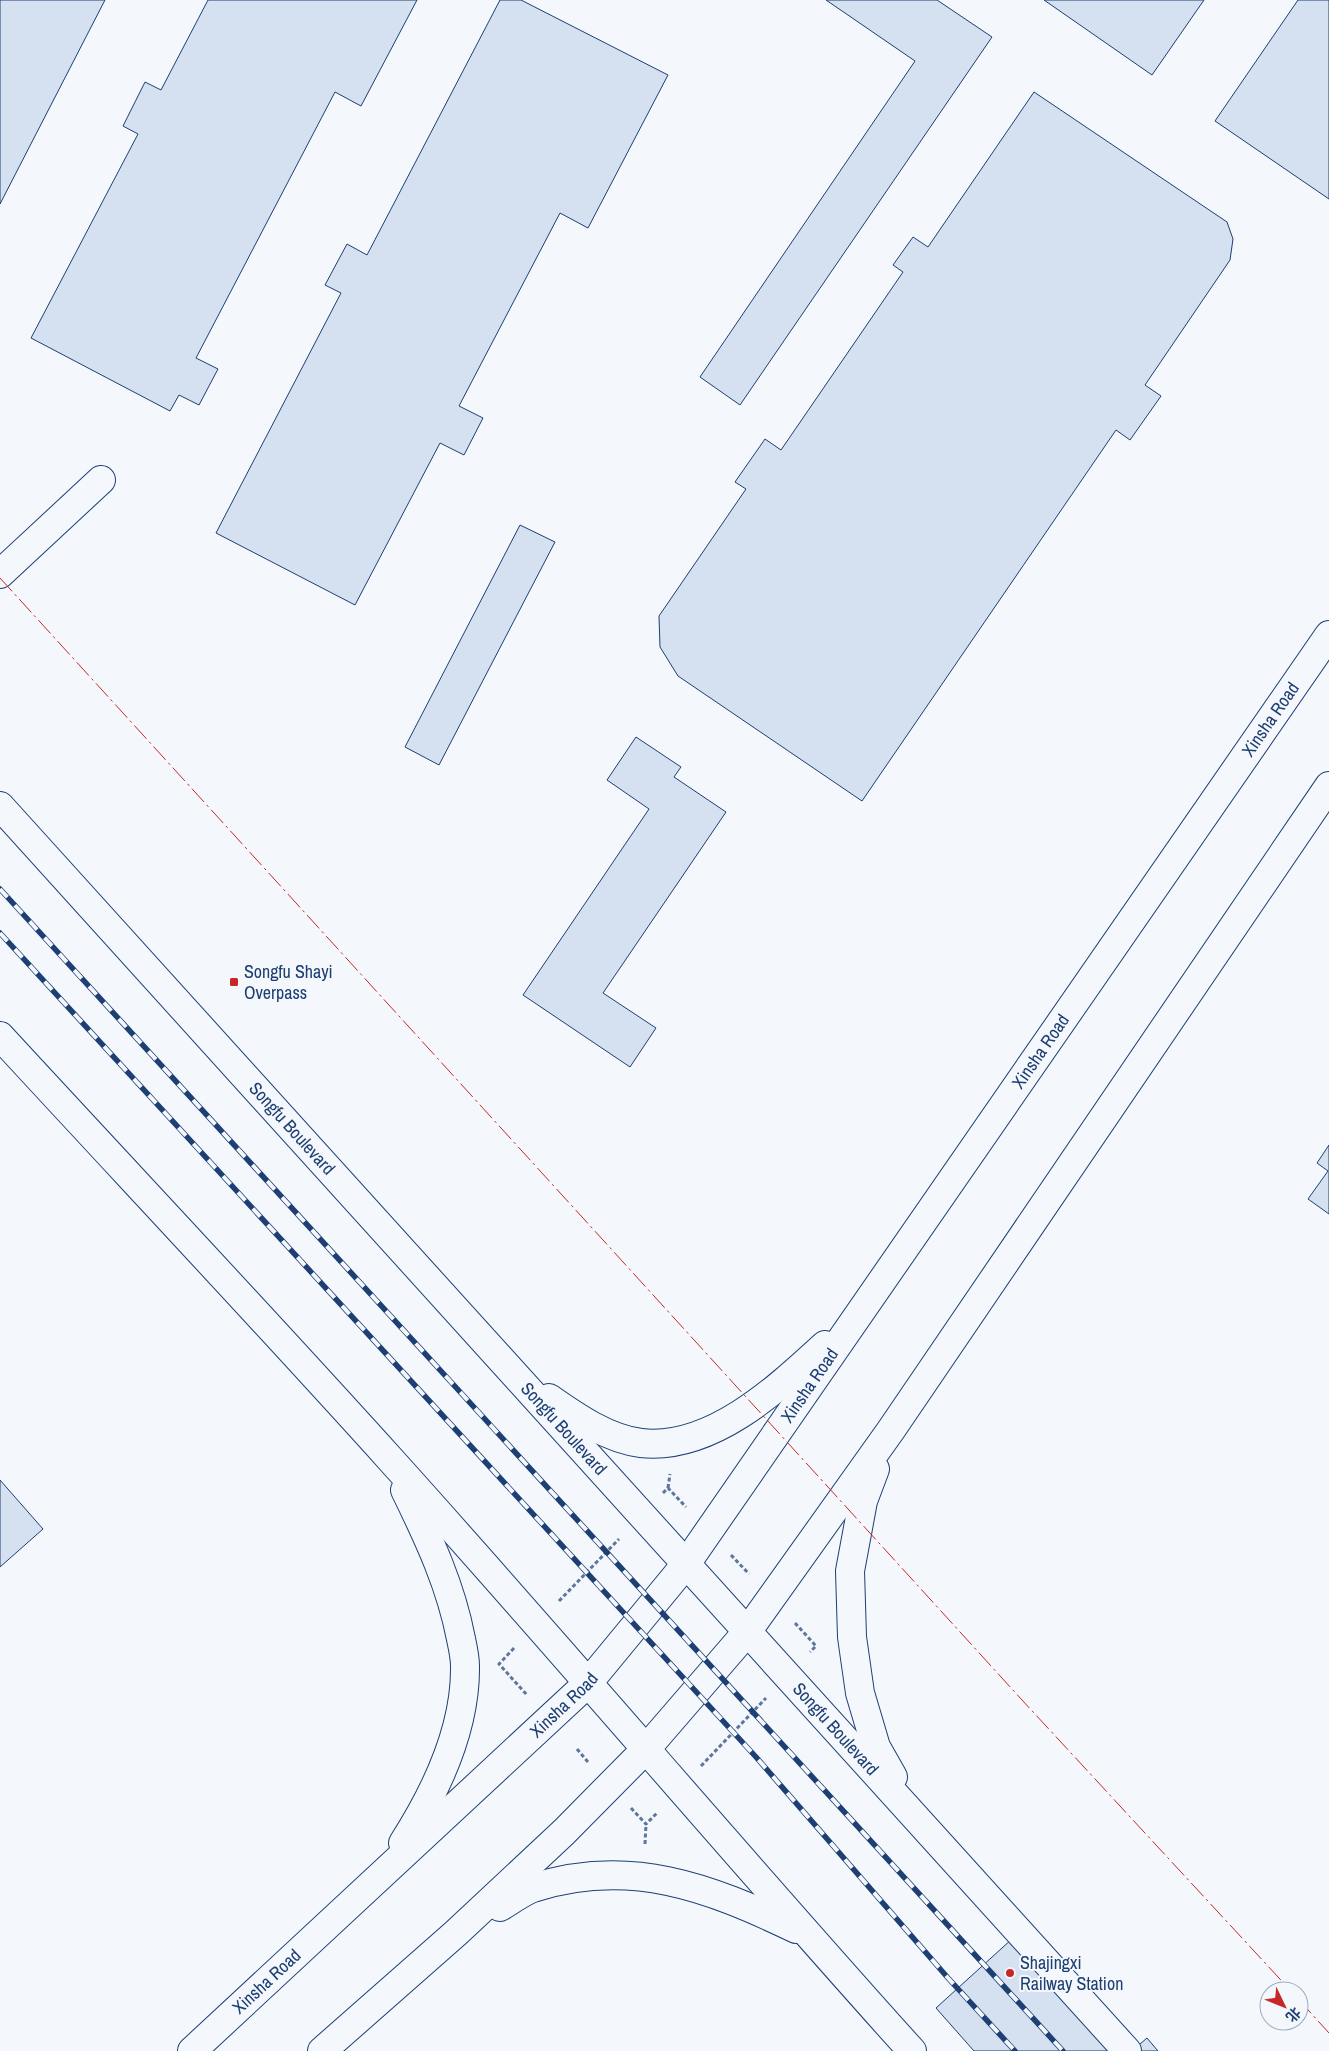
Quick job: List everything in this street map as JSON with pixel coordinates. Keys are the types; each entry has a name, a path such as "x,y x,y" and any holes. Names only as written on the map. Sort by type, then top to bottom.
{"main road":[{"path":"0,574 101,480"},
{"name":"Xinsha Road","path":"192,2051 588,1683 686,1564 1329,636"},
{"path":"322,2051 456,1934 564,1832 646,1749 747,1632 891,1430 1329,786"},
{"name":"Songfu Boulevard","path":"0,806 1127,2051"},
{"path":"0,1036 390,1460 646,1749 807,1935 912,2051"},
{"path":"515,1374 571,1413 612,1434 641,1443 676,1442 725,1424 763,1398 797,1371 862,1310"},
{"path":"891,1430 862,1501 850,1572 852,1637 860,1693 876,1747 916,1818"},
{"path":"385,1872 421,1815 446,1760 462,1714 466,1664 455,1608 431,1543 390,1460"},
{"path":"456,1934 532,1888 593,1875 643,1876 696,1887 753,1908 807,1935"}],"path":[{"path":"558,1602 623,1534"},
{"path":"730,1554 753,1578"},
{"path":"795,1623 816,1646 806,1656"},
{"path":"518,1644 499,1664 528,1695"},
{"path":"698,1770 772,1692"},
{"path":"577,1749 589,1763"},
{"path":"630,1807 646,1824"},
{"path":"644,1850 646,1824 660,1809"}],"building":[{"path":"0,0 105,0 0,204"},
{"path":"208,0 417,0 361,106 335,92 196,358 218,369 199,405 179,395 170,411 31,338 138,134 123,126 145,82 161,90"},
{"path":"500,0 521,0 668,75 588,228 560,213 459,406 483,418 464,455 440,443 355,605 216,533 341,293 325,285 347,244 367,255"},
{"path":"826,0 937,0 992,37 740,405 700,377 915,61"},
{"path":"1044,0 1204,0 1152,75"},
{"path":"1298,0 1329,0 1329,199 1215,121"},
{"path":"1034,92 1227,222 1233,239 1230,260 1145,385 1161,396 1130,440 1116,430 862,801 678,676 660,647 659,616 746,489 735,482 765,439 781,450 903,272 893,265 913,237 928,247"},
{"path":"520,525 555,542 439,765 405,747"},
{"path":"636,737 681,767 674,777 726,812 603,993 656,1028 630,1067 523,995 649,809 607,780"},
{"path":"1329,1145 1329,1214 1308,1199 1328,1171 1317,1163"},
{"path":"0,1480 43,1529 0,1567"},
{"name":"Shajingxi Railway Station","path":"1013,1938 1115,2051 974,2051 936,2008"},
{"name":"Shajingxi Railway Station","path":"1147,2038 1158,2051 1132,2051"}],"railway":[{"path":"0,889 1063,2051"},
{"path":"0,933 756,1757 948,1978 1015,2051"}],"power":[{"path":"0,578 1022,1700 1282,1981"},
{"path":"1309,2011 1329,2033"}],"place":[{"name":"Songfu Shayi Overpass","path":"234,982"},
{"name":"Shajingxi Railway Station","path":"1010,1973"}]}
